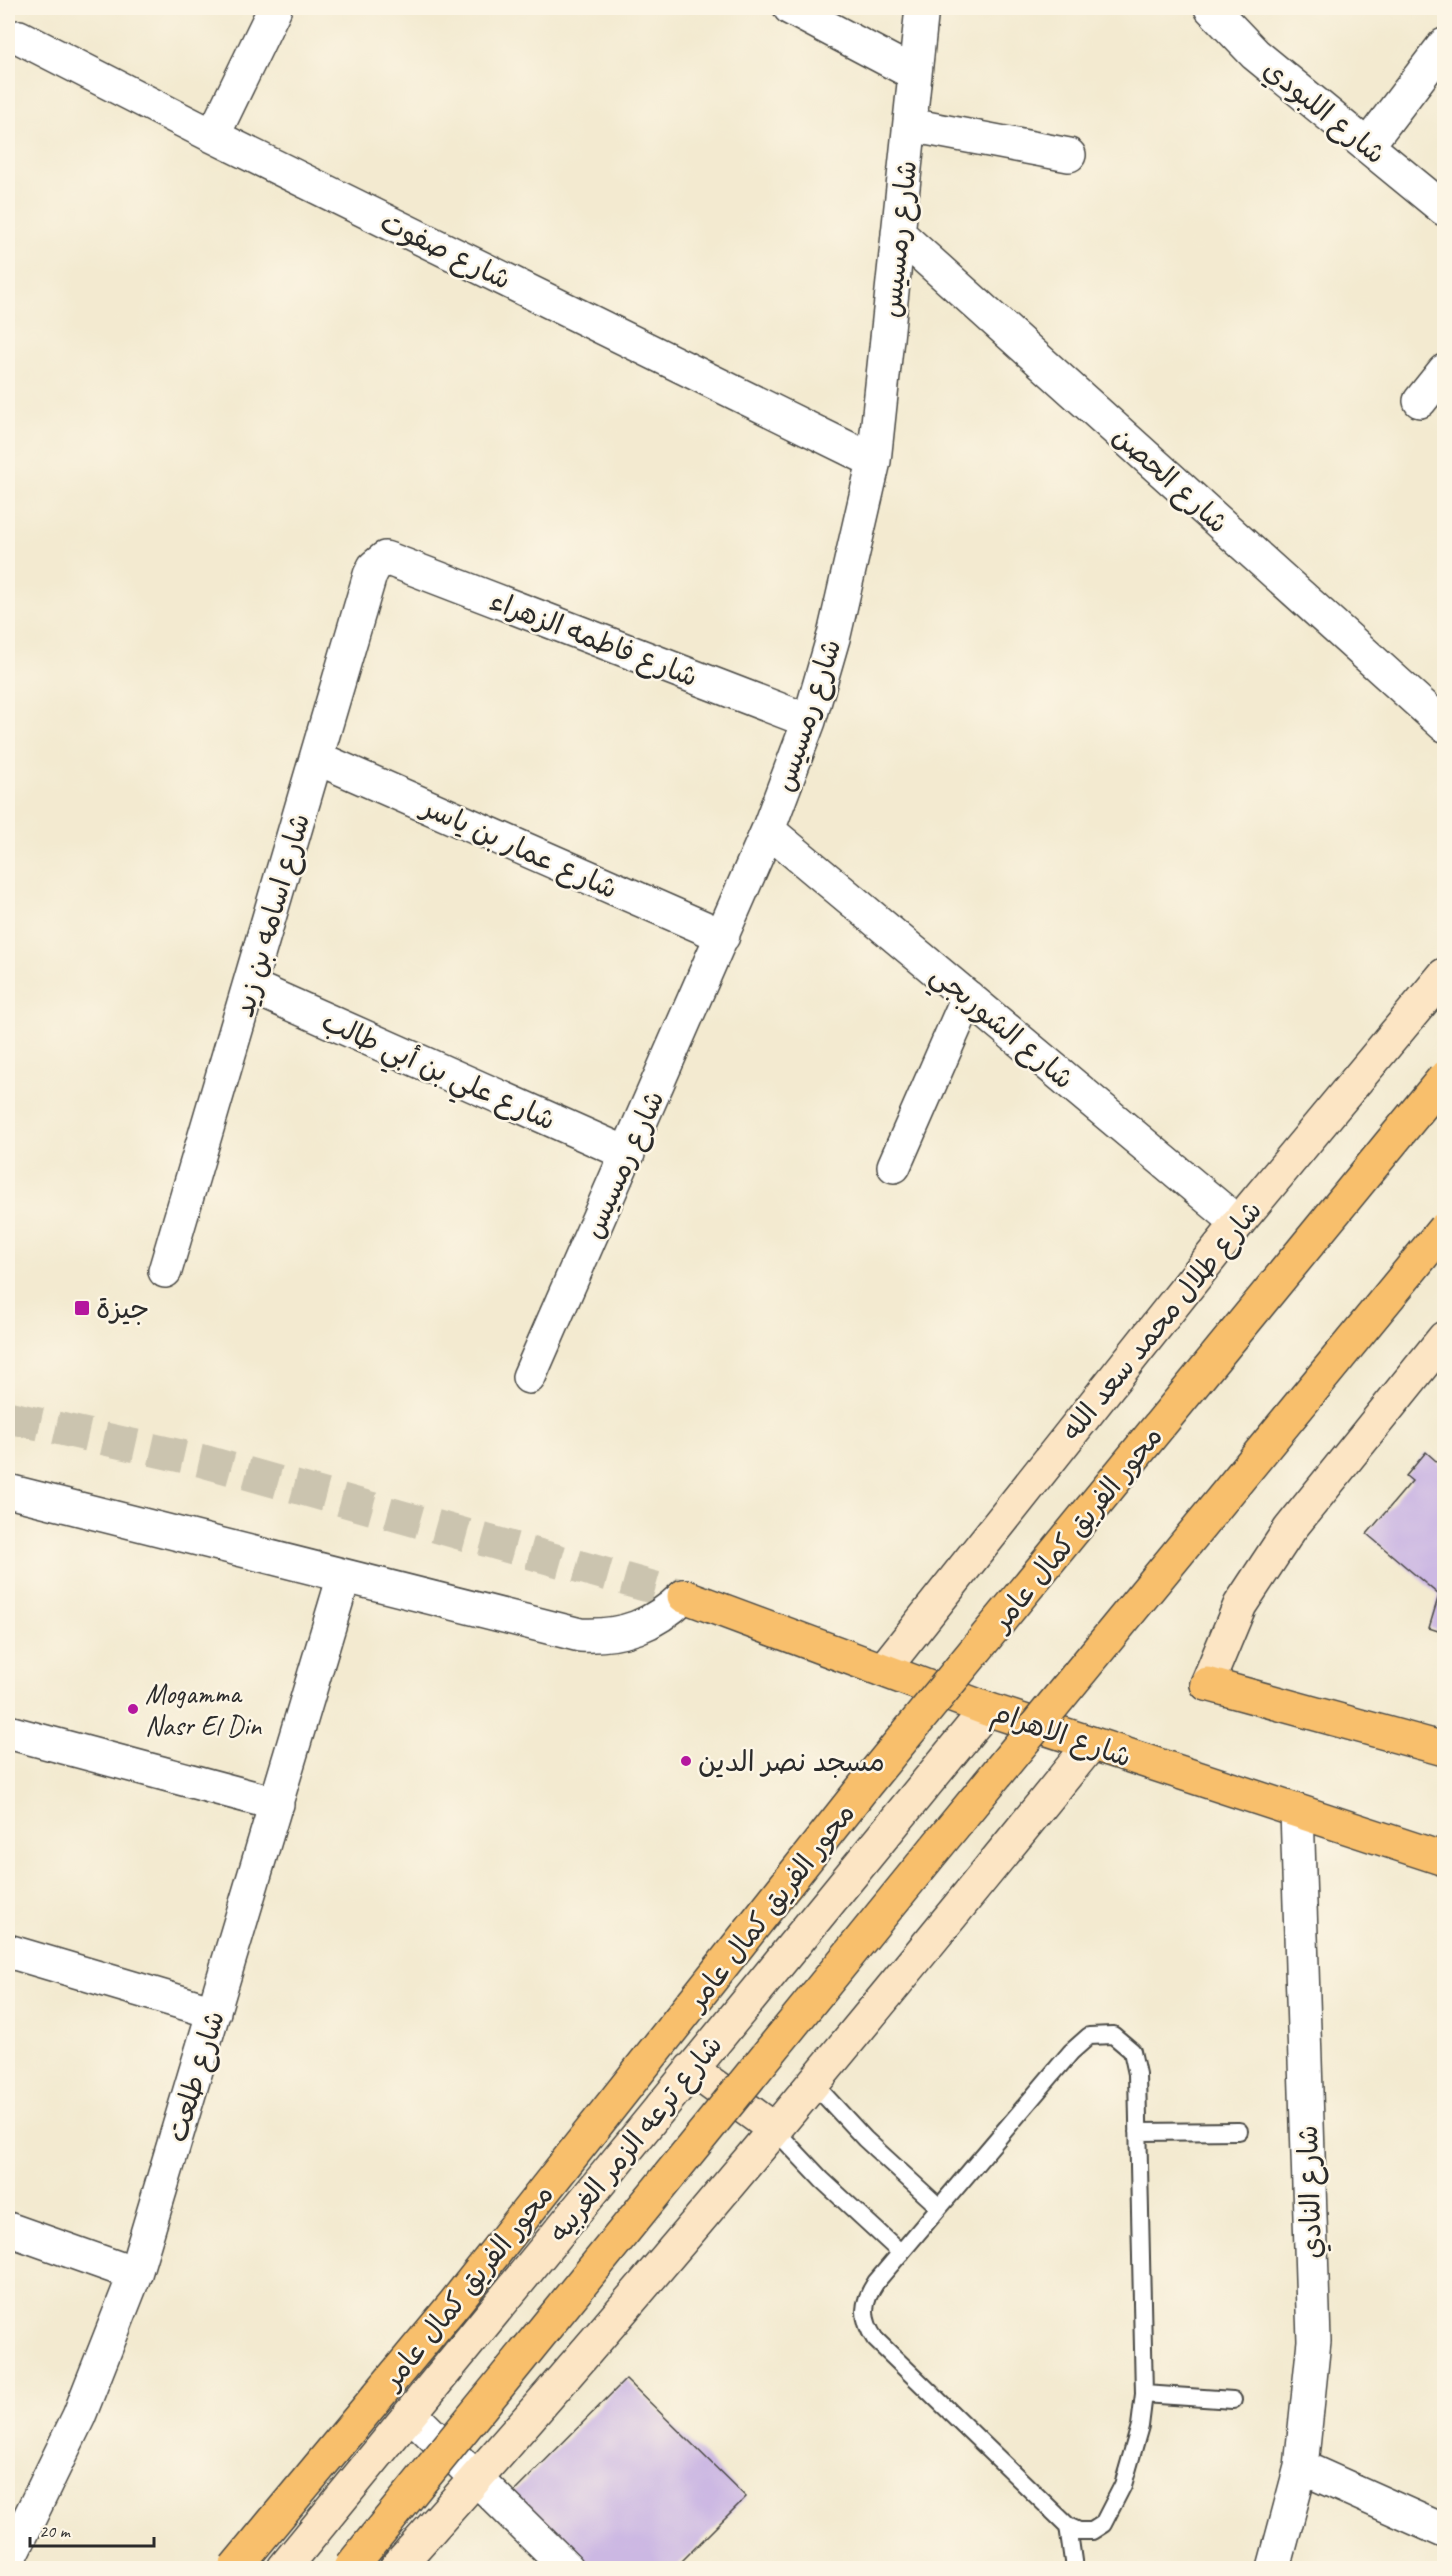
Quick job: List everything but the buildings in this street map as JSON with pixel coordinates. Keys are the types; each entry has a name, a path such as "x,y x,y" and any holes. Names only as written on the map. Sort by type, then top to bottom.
{"main road":[{"name":"شارع طلال محمد سعد الله","path":"883,1670 1238,1223 1444,975"},
{"name":"محور الفريق كمال عامر","path":"235,2568 455,2303 865,1785 1444,1078"},
{"path":"350,2568 934,1850 1444,1229"},
{"path":"1444,1338 1290,1529 1240,1605 1207,1684 1444,1749"},
{"name":"شارع الاهرام","path":"684,1596 987,1709 1444,1859"},
{"name":"شارع ترعه الزمر الغربيه","path":"284,2568 987,1709"},
{"path":"396,2568 476,2479 814,2084 1091,1744"},
{"path":"691,2069 774,2129"}],"street":[{"path":"213,136 275,8"},
{"path":"790,8 915,74"},
{"name":"شارع رمسيس","path":"529,1377 723,936 768,830 809,721 848,581 874,461 922,8"},
{"name":"شارع اللبودي","path":"1211,8 1255,54 1444,208"},
{"name":"شارع صفوت","path":"19,37 213,136 874,461"},
{"path":"1367,146 1444,45"},
{"path":"910,125 1069,155"},
{"name":"شارع الحصن","path":"898,234 1444,725"},
{"path":"1420,401 1444,371"},
{"name":"شارع فاطمه الزهراء","path":"380,561 385,558 391,560 809,721"},
{"name":"شارع اسامه بن زيد","path":"165,1271 370,575 380,561"},
{"name":"شارع عمار بن ياسر","path":"317,758 723,936"},
{"name":"شارع الشوربجي","path":"768,830 1238,1223"},
{"name":"شارع علي بن أبي طالب","path":"250,986 628,1154"},
{"path":"894,1167 968,997"},
{"path":"8,1491 580,1635 626,1633 667,1613 684,1596"},
{"name":"شارع طلعت","path":"8,2562 79,2415 135,2274 344,1576"},
{"path":"8,1732 277,1804"},
{"name":"شارع النادي","path":"1274,2568 1301,2467 1314,2341 1297,1811"},
{"path":"8,1951 214,2012"},
{"path":"8,2229 135,2274"},
{"path":"411,2414 567,2568"},
{"path":"1301,2467 1444,2531"}],"lane":[{"path":"1089,2036 1113,2036 1132,2051 1137,2074 1144,2394 1133,2456 1110,2514 1103,2524 1092,2530 1079,2531 1068,2526 875,2339 867,2326 863,2310 867,2295 939,2207 1071,2052 1089,2036"},
{"path":"814,2084 865,2139 939,2207"},
{"path":"774,2129 822,2180 901,2253"},
{"path":"1138,2132 1239,2130"},
{"path":"1144,2394 1233,2400"},
{"path":"1068,2526 1074,2568"}],"tunnel":[{"path":"8,1417 203,1461 684,1596"}],"place":[{"name":"جيزة","path":"82,1308"},
{"name":"Mogamma Nasr El Din","path":"133,1709"},
{"name":"مسجد نصر الدين","path":"686,1761"}]}
